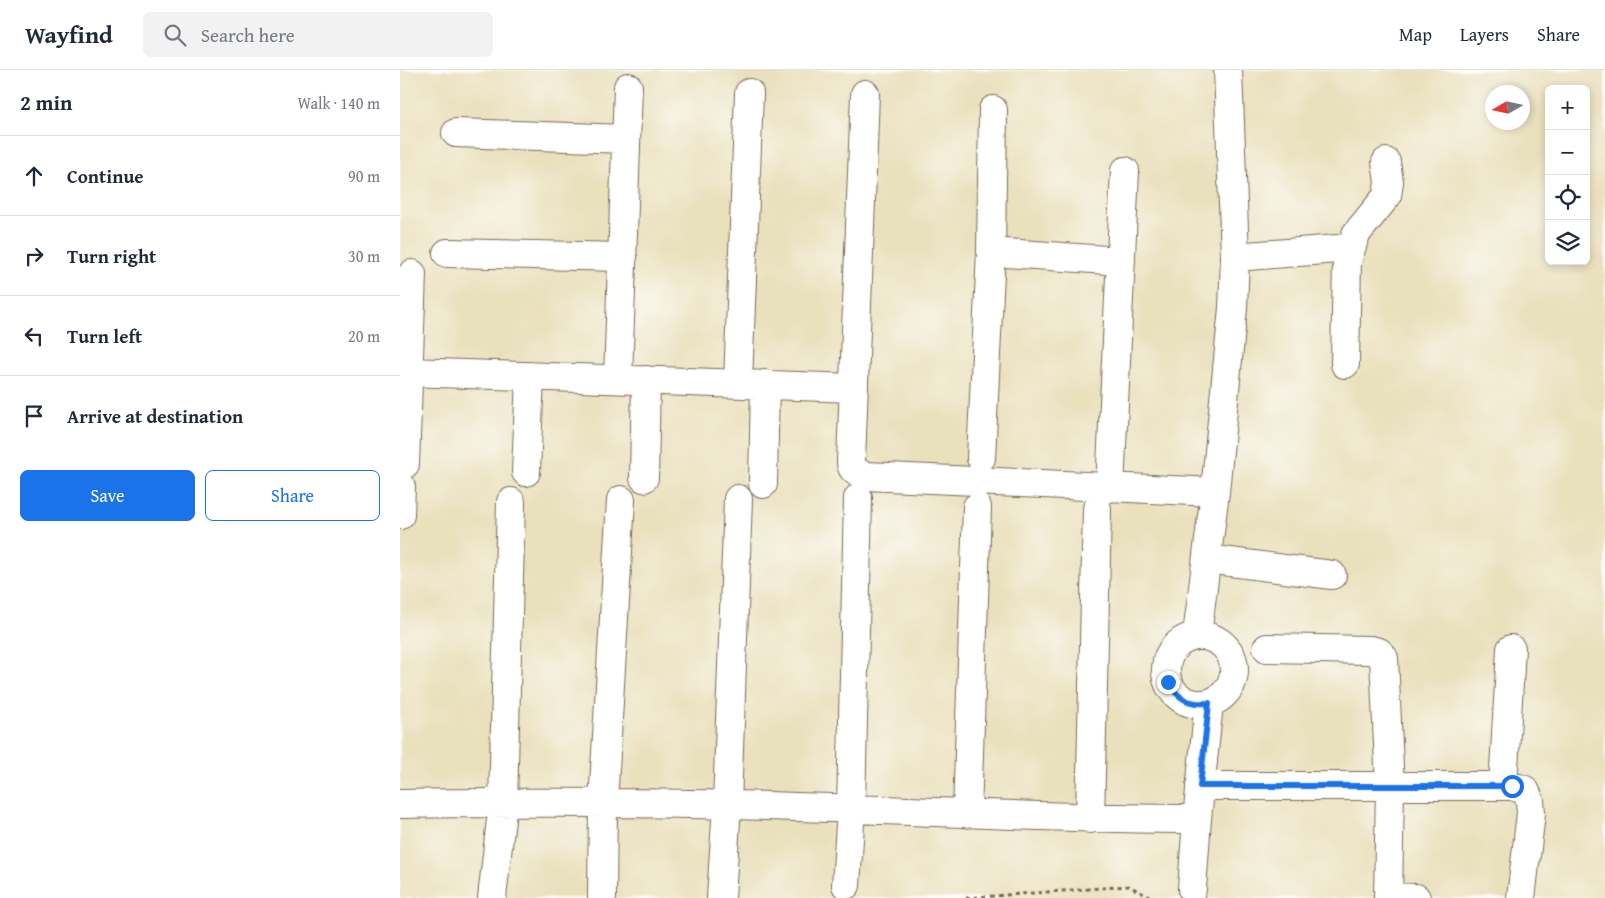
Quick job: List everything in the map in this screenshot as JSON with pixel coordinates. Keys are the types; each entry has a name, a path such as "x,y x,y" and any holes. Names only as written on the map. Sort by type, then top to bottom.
{"street":[{"path":"1197,635 1215,492 1233,308 1235,257 1228,70"},
{"path":"618,379 628,87"},
{"path":"749,93 752,384 763,484"},
{"path":"865,94 851,467 857,473 866,476 1104,498 1215,492"},
{"path":"981,458 991,252 993,110"},
{"path":"456,133 626,139"},
{"path":"1344,364 1347,260 1350,248 1366,218 1387,196 1389,182 1386,162"},
{"path":"1090,819 1104,498 1121,261 1125,171"},
{"path":"1235,257 1350,248"},
{"path":"991,252 1121,261"},
{"path":"447,253 622,257"},
{"path":"400,515 409,372 412,274"},
{"path":"409,372 854,388"},
{"path":"526,472 530,376"},
{"path":"644,478 646,380"},
{"path":"846,885 851,809 858,498"},
{"path":"721,898 727,805 738,499"},
{"path":"602,898 602,803 621,500"},
{"path":"492,898 503,802 511,502"},
{"path":"967,814 977,507"},
{"path":"1207,559 1332,575"},
{"path":"1197,635 1208,636 1226,648 1232,658 1234,669 1227,690 1219,698 1209,703 1197,704 1184,700 1175,693 1168,682 1166,669 1168,657 1175,646 1185,639 1197,635"},
{"path":"1267,648 1370,650 1379,652 1384,658 1390,788 1388,897 1416,898"},
{"path":"1503,786 1511,649"},
{"path":"1192,889 1209,703"},
{"path":"1200,786 1390,788 1512,786 1525,790 1530,800 1531,813 1521,898"},
{"path":"400,804 503,802 727,805 1090,819 1197,819"}],"path":[{"path":"966,898 1129,886 1151,898"}],"route":[{"path":"1168,682 1175,693 1184,700 1197,704 1209,703 1200,786 1390,788 1512,786"}]}
